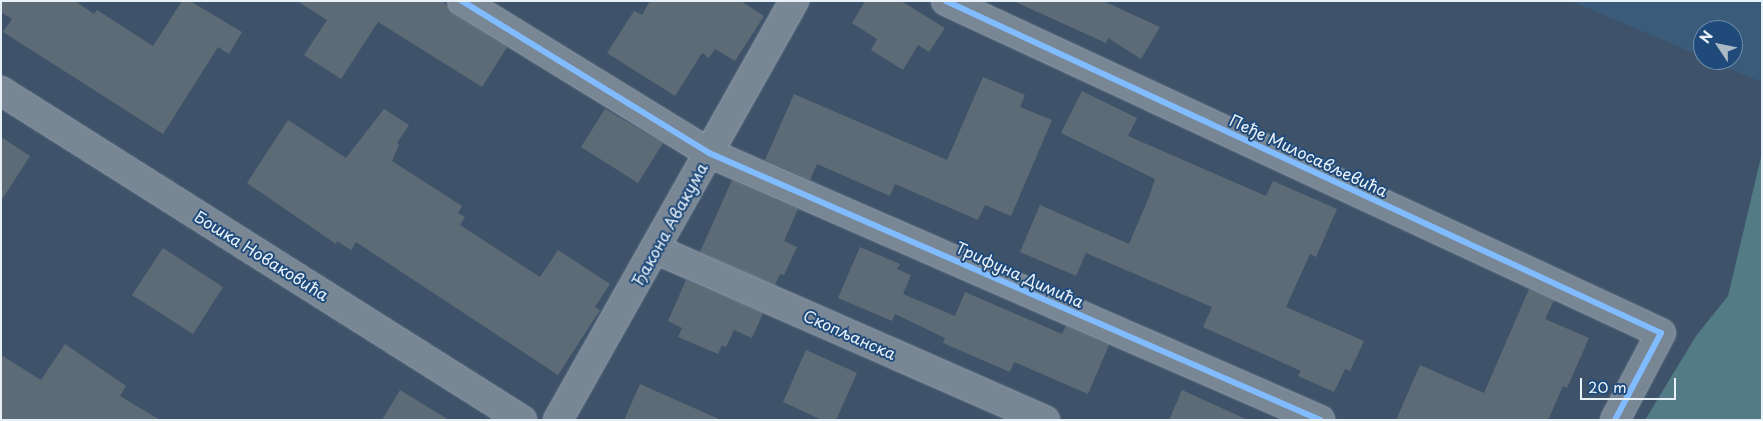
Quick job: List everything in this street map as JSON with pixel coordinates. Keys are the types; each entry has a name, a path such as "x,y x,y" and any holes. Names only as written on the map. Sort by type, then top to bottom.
{"street":[{"name":"Трифуна Димића","path":"462,1 709,153 1320,420"},
{"name":"Пеђе Милосављевића","path":"946,1 1661,333 1615,420"},
{"name":"Ђакона Авакума","path":"558,420 709,153 788,3"},
{"name":"Бошка Новаковића","path":"1,91 522,420"},
{"name":"Скопљанска","path":"655,249 1045,420"}],"shaded area":[{"path":"1571,1 1762,1 1762,82 1733,70 1743,70 1743,20 1693,20 1693,53"}],"green space":[{"path":"1762,153 1762,420 1645,420 1696,336 1728,296"}],"building":[{"path":"1,1 75,1 94,14 97,10 153,46 182,1 190,1 242,32 229,54 218,47 163,134 3,32 12,19 1,12"},
{"path":"297,1 443,1 454,14 507,47 482,87 378,22 341,79 304,55 327,20"},
{"path":"650,1 741,1 764,16 735,61 715,49 709,58 702,53 675,96 607,53 634,11 642,15"},
{"path":"865,1 901,1 945,28 929,52 918,45 903,70 871,50 877,39 852,23"},
{"path":"1013,1 1103,1 1160,27 1141,59 1108,38 1106,43"},
{"path":"983,77 1025,95 1020,107 1052,120 1011,216 985,205 978,220 895,184 890,196 817,164 810,180 765,160 794,94 947,160"},
{"path":"1082,91 1137,118 1128,136 1266,196 1273,181 1337,209 1316,257 1310,254 1286,307 1364,341 1350,371 1345,369 1334,392 1298,376 1301,371 1203,327 1212,307 1086,253 1076,276 1020,252 1040,205 1129,244 1149,197 1155,179 1061,133"},
{"path":"384,109 409,125 397,143 399,145 392,161 462,206 458,213 465,217 460,225 540,277 558,250 610,284 595,307 600,310 558,375 356,242 351,250 337,241 336,244 247,183 288,120 346,158"},
{"path":"605,109 663,143 638,183 581,147"},
{"path":"1,137 30,156 1,201"},
{"path":"732,180 798,209 784,241 797,247 784,275 780,274 775,285 700,252"},
{"path":"860,247 900,264 897,269 911,275 903,294 955,316 965,292 1062,334 1066,326 1109,345 1088,394 1014,362 1010,372 943,343 945,338 895,314 892,321 838,298"},
{"path":"163,248 223,287 193,334 132,295"},
{"path":"686,280 763,313 752,338 734,330 726,347 722,345 718,354 678,337 682,328 668,321"},
{"path":"1529,289 1554,300 1545,319 1589,338 1567,388 1563,386 1548,420 1396,420 1420,365 1484,393"},
{"path":"65,344 126,386 120,396 160,420 1,420 1,355 41,380"},
{"path":"806,350 857,373 836,420 822,420 783,402"},
{"path":"640,384 721,420 624,420"},
{"path":"400,390 449,420 382,420"},
{"path":"1182,390 1248,420 1169,420"}],"cycle path":[{"path":"462,1 709,153 1320,420"},
{"path":"946,1 1661,333 1615,420"}]}
